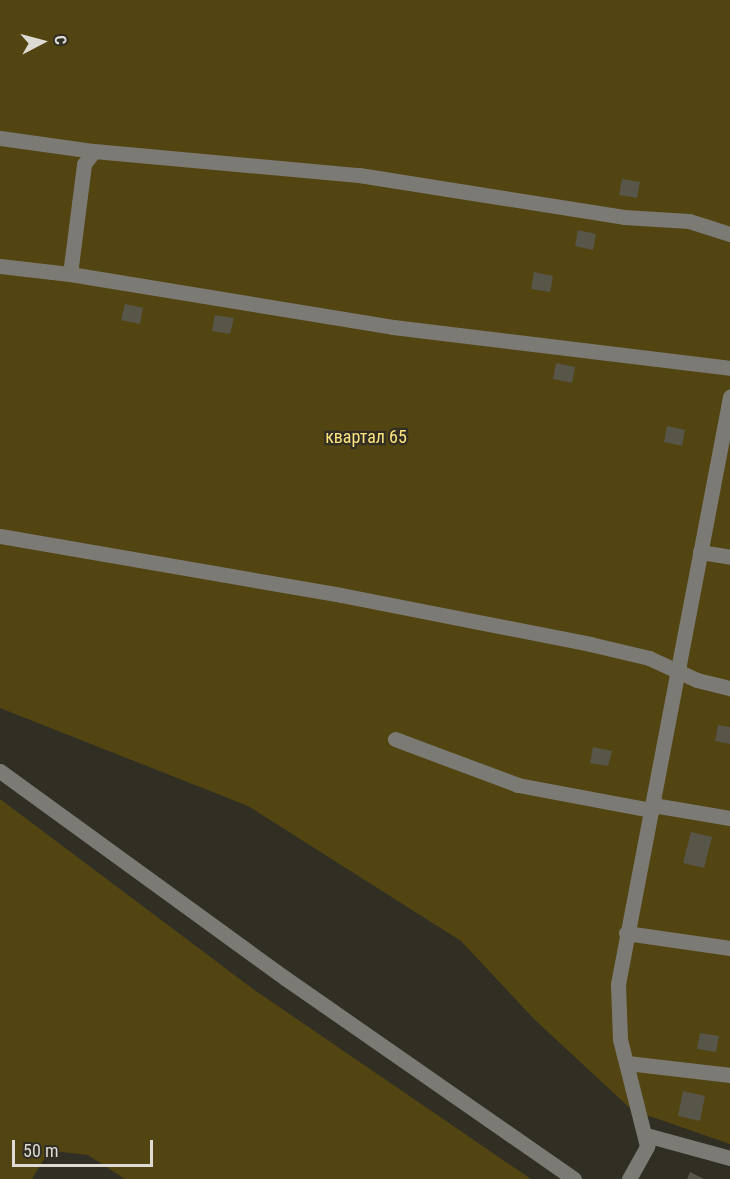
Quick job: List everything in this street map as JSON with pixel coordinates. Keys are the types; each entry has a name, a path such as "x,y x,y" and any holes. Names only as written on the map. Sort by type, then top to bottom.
{"street":[{"path":"0,138 94,151 359,175 624,217 689,221 730,234"},
{"path":"70,274 84,164 94,151"},
{"path":"0,266 70,274 393,327 730,368"},
{"path":"629,1179 644,1156 646,1135 617,1014 626,933 653,808 730,396"},
{"path":"0,536 364,600 590,644 649,658 697,680 730,688"},
{"path":"700,552 730,557"},
{"path":"394,739 518,785 653,808 730,818"},
{"path":"0,771 285,978 574,1179"},
{"path":"626,933 730,948"},
{"path":"627,1063 730,1075"},
{"path":"646,1135 730,1158"}],"green space":[{"name":"квартал 65","path":"0,0 730,0 730,1144 632,1110 534,1019 461,941 248,806 0,708"},
{"path":"0,799 253,989 531,1179 125,1179 88,1155 62,1152 46,1156 32,1179 0,1179"}],"building":[{"path":"622,179 640,182 637,198 619,195"},
{"path":"578,230 596,234 593,250 575,246"},
{"path":"534,272 553,276 550,292 531,289"},
{"path":"125,304 143,308 140,324 121,320"},
{"path":"215,315 234,318 230,334 212,331"},
{"path":"556,363 575,367 572,383 553,379"},
{"path":"667,426 685,430 682,446 664,442"},
{"path":"718,725 730,727 730,744 715,741"},
{"path":"593,747 612,751 608,766 590,763"},
{"path":"691,832 712,837 704,868 683,863"},
{"path":"700,1033 719,1036 716,1052 697,1049"},
{"path":"683,1091 705,1096 700,1121 678,1116"},
{"path":"690,1172 704,1179 687,1179"}]}
